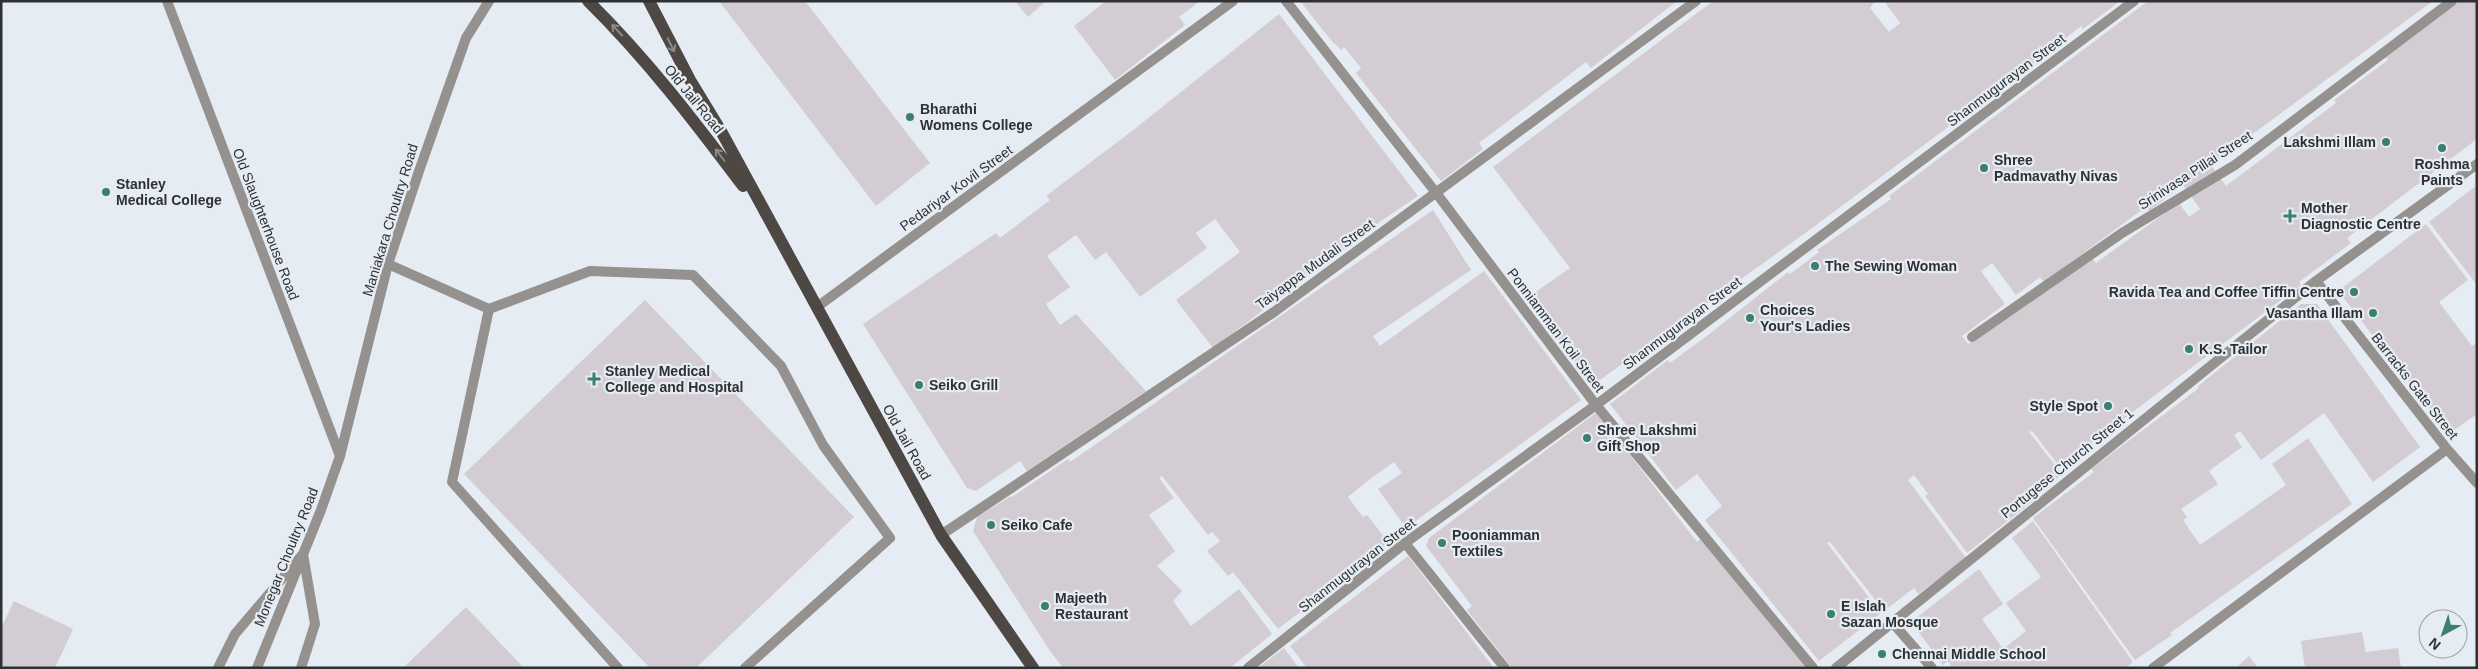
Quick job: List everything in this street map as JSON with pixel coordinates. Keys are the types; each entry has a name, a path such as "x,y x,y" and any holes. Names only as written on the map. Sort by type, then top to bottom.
{"main road":[{"name":"Old Jail Road","path":"588,1 617,30 662,82 770,222"},
{"name":"Old Jail Road","path":"649,1 690,80 817,307 941,535 1033,668"}],"street":[{"name":"Old Slaughterhouse Road","path":"167,1 340,456"},
{"name":"Maniakara Choultry Road","path":"340,456 388,264 466,38 489,1"},
{"name":"Pedariyar Kovil Street","path":"817,307 1233,1"},
{"name":"Ponniamman Koil Street","path":"1286,1 1437,194 1596,405 1814,668"},
{"name":"Taiyappa Mudali Street","path":"941,535 1274,312 1437,194 1696,1"},
{"name":"Shanmugurayan Street","path":"1248,668 1405,543 1596,405 2134,1"},
{"name":"Srinivasa Pillai Street","path":"1972,337 2122,233 2235,165 2452,1"},
{"name":"Portugese Church Street 1","path":"1836,668 2316,281 2477,164"},
{"path":"388,264 489,309 590,271 694,275 781,366 824,445 890,538 745,668"},
{"name":"Barracks Gate Street","path":"2316,281 2447,449 2477,483"},
{"path":"489,309 452,482 618,668"},
{"path":"2153,668 2447,449"},
{"name":"Monegar Choultry Road","path":"257,668 340,456"},
{"path":"1405,543 1505,668"},
{"path":"218,668 235,634 303,554"},
{"path":"301,668 315,624 303,554"},
{"path":"1892,622 1932,668"}],"building":[{"path":"719,1 805,1 930,163 876,206"},
{"path":"1015,1 1046,1 1028,17"},
{"path":"1106,1 1200,1 1179,17 1185,25 1115,80 1074,26"},
{"path":"1300,1 1677,1 1591,68 1586,62 1479,143 1483,149 1441,181 1356,73 1361,68 1344,47 1341,50 1330,39"},
{"path":"1713,1 1875,1 1870,8 1889,32 1900,23 1884,1 2120,1 2083,29 2081,26 1961,121 1959,119 1804,234 1593,385 1527,298 1570,268 1493,167"},
{"path":"2148,1 2433,1 2211,165 2226,186 2336,103 2334,100 2388,60 2385,56 2459,1 2477,1 2477,139 2347,238 2351,243 2299,282 2301,285 2060,467 2032,431 2029,432 2062,474 2031,499 2033,501 1967,553 1925,496 1928,494 1914,475 1908,480 1966,558 1918,594 1914,588 1884,611 1830,542 1827,543 1881,613 1819,661 1705,520 1722,506 1697,474 1676,490 1610,404 1668,360 1670,363 1712,332 1788,272 1790,274 1819,252 1817,250 1891,199 1889,196","holes":["2183,185 2200,209 2189,217 2179,203 2096,263 2091,257 1968,344 1962,336 2005,304 1981,271 1992,263 2016,295 2040,277 2044,282 2147,206 2149,211"]},
{"path":"1279,14 1418,196 1381,221 1213,348 1176,300 1240,252 1215,219 1196,233 1207,248 1140,297 1106,252 1095,260 1076,235 1047,256 1070,287 1046,304 1060,325 1076,314 1146,391 1027,471 1020,461 976,491 967,488 863,324 996,233 1000,238 1050,200 1046,196 1132,131"},
{"path":"2477,185 2477,285 2429,222"},
{"path":"1433,210 1471,270 1373,336 1380,346 1484,271 1581,400 1406,528 1378,489 1402,473 1394,462 1370,479 1348,497 1363,517 1367,515 1389,543 1278,629 1233,572 1228,576 1207,551 1220,541 1212,532 1208,535 1162,476 1159,478 1174,498 1149,515 1175,551 1157,566 1182,591 1173,601 1191,626 1239,589 1272,634 1230,668 1063,668 1050,651 973,531 977,517 1012,497 1068,459 1070,462"},
{"path":"2426,224 2468,280 2439,302 2472,346 2477,342 2477,414 2453,431 2444,427 2338,291"},
{"path":"645,300 854,517 696,668 650,668 464,474"},
{"path":"2301,304 2317,304 2420,447 2373,482 2324,413 2261,460 2240,431 2234,435 2242,447 2209,471 2218,484 2181,509 2187,517 2183,520 2200,545 2286,485 2272,464 2308,438 2352,504 2135,660 2033,518 2094,472 2091,469 2199,388 2198,386"},
{"path":"1597,412 1697,542 1701,538 1807,668 1512,668 1467,610 1472,606 1426,546 1429,538"},
{"path":"2033,521 2133,662 2126,668 1952,668 1948,661 1943,665 1914,626 1916,618 1979,569 2003,604 1982,619 2003,649 2026,631 2006,603 2041,577 2012,538"},
{"path":"1408,556 1494,668 1307,668 1290,646"},
{"path":"14,601 73,629 55,668 1,668 1,628"},
{"path":"466,607 524,668 403,668"},
{"path":"2362,632 2366,652 2398,648 2401,668 2305,668 2301,641"},
{"path":"1284,648 1299,668 1258,668 1263,664"},
{"path":"2249,656 2258,668 2236,668"}],"place":[{"name":"Bharathi Womens College","path":"910,117"},
{"name":"Lakshmi Illam","path":"2386,142"},
{"name":"Roshma Paints","path":"2442,148"},
{"name":"Shree Padmavathy Nivas","path":"1984,168"},
{"name":"Stanley Medical College","path":"106,192"},
{"name":"Mother Diagnostic Centre","path":"2290,216"},
{"name":"The Sewing Woman","path":"1815,266"},
{"name":"Ravida Tea and Coffee Tiffin Centre","path":"2354,292"},
{"name":"Vasantha Illam","path":"2373,313"},
{"name":"Choices Your's Ladies","path":"1750,318"},
{"name":"K.S. Tailor","path":"2189,349"},
{"name":"Stanley Medical College and Hospital","path":"594,379"},
{"name":"Seiko Grill","path":"919,385"},
{"name":"Style Spot","path":"2108,406"},
{"name":"Shree Lakshmi Gift Shop","path":"1587,438"},
{"name":"Seiko Cafe","path":"991,525"},
{"name":"Pooniamman Textiles","path":"1442,543"},
{"name":"Majeeth Restaurant","path":"1045,606"},
{"name":"E Islah Sazan Mosque","path":"1831,614"},
{"name":"Chennai Middle School","path":"1882,654"}]}
